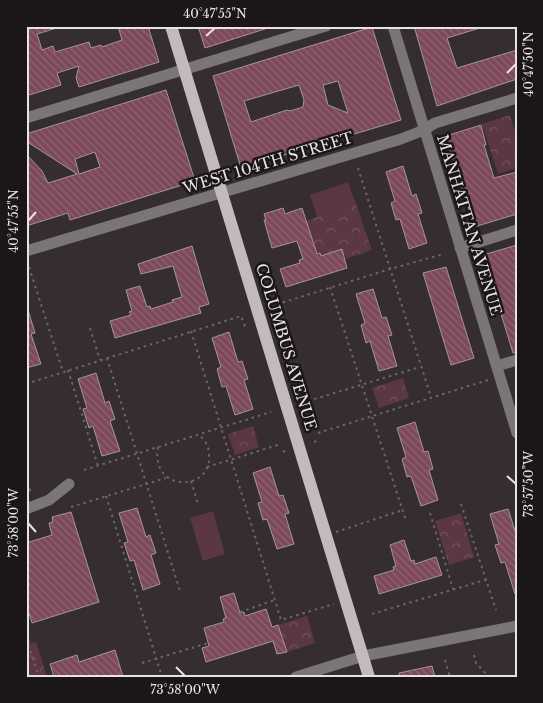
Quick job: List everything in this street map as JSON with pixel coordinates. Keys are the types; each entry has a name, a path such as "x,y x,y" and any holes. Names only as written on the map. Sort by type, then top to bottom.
{"main road":[{"name":"COLUMBUS AVENUE","path":"172,26 370,677"}],"street":[{"path":"26,118 326,26"},
{"name":"MANHATTAN AVENUE","path":"393,26 517,433"},
{"name":"WEST 104TH STREET","path":"26,251 401,139 436,123 517,98"},
{"path":"460,248 517,230"},
{"path":"497,366 517,360"},
{"path":"26,509 49,500 69,484"},
{"path":"296,677 363,656 517,626"}],"path":[{"path":"358,168 431,397"},
{"path":"282,318 278,304 444,254"},
{"path":"26,259 63,372"},
{"path":"330,288 406,521"},
{"path":"26,384 241,316 246,329"},
{"path":"90,328 100,360"},
{"path":"191,332 281,620 346,600"},
{"path":"107,358 180,591"},
{"path":"308,401 421,366"},
{"path":"68,370 98,466"},
{"path":"318,433 488,380"},
{"path":"84,470 272,412"},
{"path":"158,447 157,461 163,473 167,477 179,482 191,481 201,476 209,460 206,442 199,435"},
{"path":"314,442 319,440"},
{"path":"207,466 281,444"},
{"path":"26,476 31,494"},
{"path":"71,507 167,477"},
{"path":"191,481 198,504"},
{"path":"106,496 162,677"},
{"path":"461,504 496,610"},
{"path":"326,535 403,510"},
{"path":"430,514 453,589"},
{"path":"372,614 486,580"},
{"path":"240,612 275,600"},
{"path":"26,639 38,677"},
{"path":"142,663 208,643"},
{"path":"474,655 476,663 489,677"},
{"path":"445,660 450,677"}],"green space":[{"path":"510,115 517,138 517,168 498,174 482,124"},
{"path":"348,182 356,204 317,217 310,195"},
{"path":"356,204 372,250 346,259 342,249 321,256 317,254 305,221"},
{"path":"403,378 409,398 379,408 372,388"},
{"path":"253,426 259,447 235,455 228,434"},
{"path":"213,511 225,554 203,561 190,518"},
{"path":"461,513 474,557 449,565 435,521"},
{"path":"307,616 315,643 287,652 278,625"},
{"path":"26,627 31,643 36,642 47,677 26,677"}],"building":[{"path":"26,26 57,26 57,28 37,34 42,50 53,46 55,52 89,42 91,48 101,45 102,47 122,40 118,26 148,26 159,62 79,87 76,78 79,66 57,73 61,85 26,96"},
{"path":"198,26 268,26 268,28 205,48"},
{"path":"414,26 480,26 480,28 447,38 457,68 517,50 517,79 437,106"},
{"path":"372,27 401,120 241,168 213,76","holes":["338,81 348,113 328,105 323,85","299,85 304,100 303,107 290,111 287,110 251,122 244,101"]},
{"path":"166,90 195,181 70,220 68,213 26,226 26,154 42,171 48,183 77,174 26,141 26,134","holes":["95,152 100,167 79,174 75,159"]},
{"path":"481,125 486,145 484,145 494,178 517,172 517,214 474,227 446,136"},
{"path":"403,166 412,196 416,194 422,213 418,214 427,243 409,249 400,219 396,220 391,203 395,201 386,172"},
{"path":"283,208 285,214 302,208 317,254 320,253 321,256 342,249 347,268 286,287 280,269 300,263 299,260 303,259 297,241 272,248 264,220 266,220 264,214"},
{"path":"517,245 517,353 513,353 483,255"},
{"path":"192,246 209,304 199,307 201,313 115,338 110,321 131,315 129,312 132,311 126,290 140,286 147,307 150,306 151,309 182,297 173,266 141,274 138,264"},
{"path":"446,267 474,358 451,365 423,273"},
{"path":"373,289 382,318 386,317 392,335 388,336 397,366 379,371 370,341 366,343 361,325 365,323 356,294"},
{"path":"26,310 28,310 35,333 31,334 41,364 26,368"},
{"path":"229,332 238,362 242,361 248,379 244,380 253,409 235,415 226,386 222,387 217,369 221,367 212,338"},
{"path":"96,373 105,403 109,401 115,419 110,421 120,451 102,456 93,426 89,428 83,409 87,408 78,379"},
{"path":"415,422 424,452 428,451 433,469 429,470 438,500 421,506 411,476 407,477 402,459 406,457 397,428"},
{"path":"270,467 279,496 283,495 289,513 285,514 294,544 277,549 267,519 263,520 258,503 262,502 253,473"},
{"path":"137,508 146,537 150,535 156,553 151,555 160,584 143,590 134,560 130,561 124,543 128,542 119,513"},
{"path":"508,509 517,537 517,593 515,594 505,562 501,563 495,545 499,544 490,514"},
{"path":"71,512 99,602 32,623 26,604 26,543 52,535 49,523 53,522 52,517"},
{"path":"404,540 411,561 414,560 415,564 436,557 442,575 379,594 374,576 394,570 393,567 396,566 390,545"},
{"path":"234,593 240,613 244,612 245,616 266,609 272,627 278,625 287,652 277,654 273,641 206,662 202,648 209,646 204,628 224,622 223,619 226,618 220,597"},
{"path":"115,650 123,677 54,677 50,664 77,655 79,662"},
{"path":"432,666 435,677 399,677 399,673"}]}
